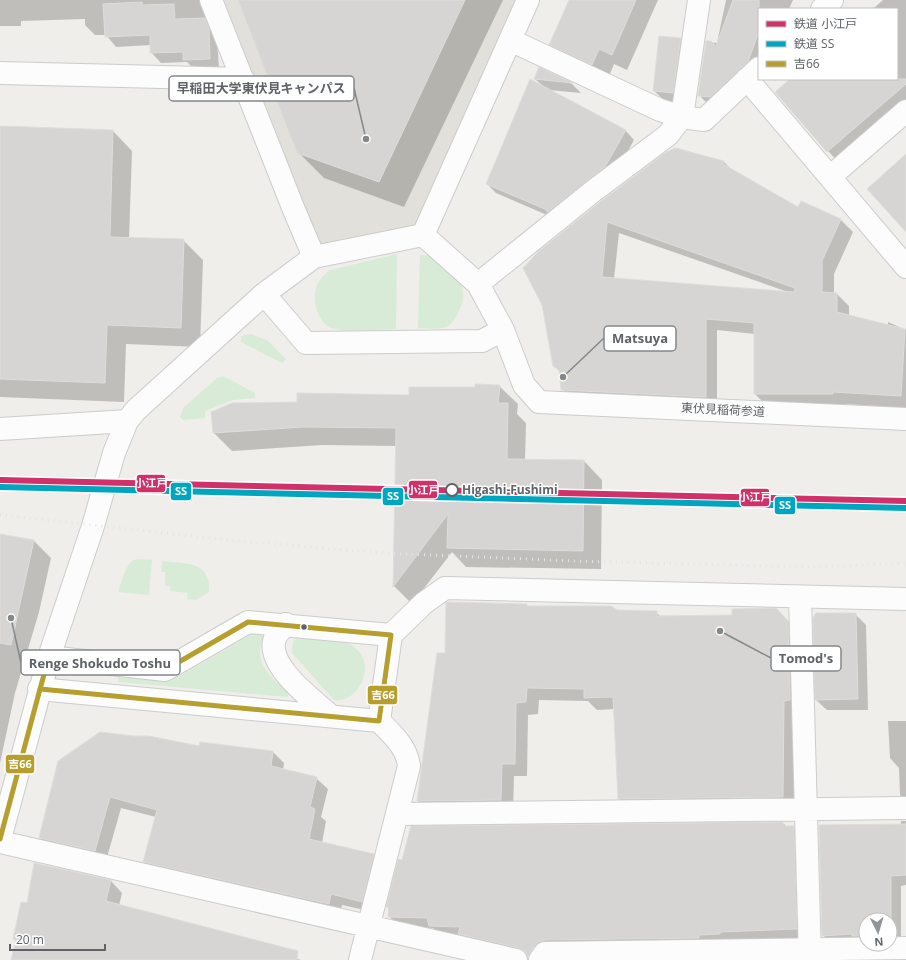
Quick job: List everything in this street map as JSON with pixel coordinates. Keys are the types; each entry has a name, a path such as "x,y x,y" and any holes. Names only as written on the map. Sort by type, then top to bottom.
{"street":[{"path":"211,0 296,217 314,257"},
{"path":"423,235 528,0"},
{"path":"478,284 592,192 668,135 682,117 699,0"},
{"path":"823,8 832,0"},
{"path":"510,40 660,110 682,117 704,120 753,73"},
{"path":"0,73 243,79"},
{"path":"758,80 830,177 906,267"},
{"path":"830,177 906,111"},
{"path":"423,235 314,257 264,294 136,410 127,421 114,453 93,526 39,689 0,840 516,960"},
{"path":"264,294 306,343 482,341 503,330 478,284 423,235"},
{"name":"東伏見稲荷参道","path":"503,330 524,386 539,402 906,419"},
{"path":"0,429 127,421"},
{"path":"379,721 391,635 424,603 445,588 906,599"},
{"path":"800,597 810,955"},
{"path":"49,657 165,670 248,622 286,624 391,635"},
{"path":"286,624 275,637 275,658 282,670 330,715"},
{"path":"39,689 330,715 379,721 392,733 408,756 409,766 360,960"},
{"path":"397,814 906,808"},
{"path":"540,960 545,953 810,955 906,948"}],"shaded area":[{"path":"211,0 528,0 423,235 314,257"}],"green space":[{"path":"397,254 396,329 342,330 329,327 323,322 316,308 315,291 318,283 326,273 330,270"},
{"path":"420,255 436,258 444,263 456,274 463,290 462,304 457,315 450,325 446,327 436,329 418,328"},
{"path":"250,334 267,340 286,359 282,363 241,342 241,336"},
{"path":"223,376 255,393 255,398 233,400 205,411 205,418 183,420 180,417 184,407 217,378"},
{"path":"137,559 152,560 149,595 118,592 127,568"},
{"path":"162,561 188,564 201,569 206,574 209,592 196,600 187,599 188,593 170,591 170,586 165,586 165,572 161,572"},
{"path":"254,633 263,634 260,652 262,664 270,675 288,692 288,697 118,682 118,677 170,682"},
{"path":"300,637 344,642 359,651 364,660 365,670 363,680 351,695 343,700 334,700 292,653 293,641"}],"building":[{"path":"238,0 465,0 379,182 297,153"},
{"path":"569,0 636,0 612,55 599,49 592,65 549,45"},
{"path":"733,0 759,0 758,34 748,62 710,97 698,96 706,41 711,41 716,46"},
{"path":"142,2 142,5 174,4 175,19 205,18 209,28 210,59 183,60 183,52 150,53 150,35 105,37 103,4"},
{"path":"659,36 681,38 673,93 653,91"},
{"path":"539,67 573,83 534,79"},
{"path":"530,79 626,130 605,167 547,212 547,210 486,184"},
{"path":"906,79 906,84 827,152 775,92 789,80"},
{"path":"0,126 113,130 110,237 184,239 181,328 107,325 105,383 0,379"},
{"path":"675,148 724,161 723,164 798,207 801,201 841,219 822,261 822,292 837,293 837,312 905,329 901,396 833,392 833,394 754,394 754,323 706,319 706,397 561,390 559,370 553,366 542,305 523,268 539,251 600,202 665,153","holes":["607,222 795,288 794,292 602,277"]},
{"path":"906,154 906,232 867,189"},
{"path":"475,384 500,385 498,403 508,403 507,459 584,460 583,551 447,548 448,514 393,587 396,428 303,427 213,433 211,412 232,403 297,402 297,393 409,395 409,387 475,387"},
{"path":"0,534 34,540 11,645 0,643"},
{"path":"446,602 527,604 527,606 611,606 617,610 657,611 657,616 732,615 732,609 776,608 788,621 790,700 784,701 783,797 618,799 613,697 584,698 584,689 527,688 526,702 516,703 515,764 502,764 501,800 417,801 437,653 445,653"},
{"path":"816,613 856,613 858,699 815,700 813,618"},
{"path":"100,732 133,736 149,736 199,746 200,742 273,751 271,766 317,777 310,807 315,809 309,839 374,854 362,902 331,894 329,904 143,862 157,810 110,797 95,851 39,838 58,761"},
{"path":"783,822 783,826 794,826 797,929 720,932 720,934 699,935 699,938 545,940 535,945 528,957 525,951 519,948 458,934 460,927 429,926 427,918 388,917 389,908 386,907 398,859 402,860 411,826"},
{"path":"906,824 906,875 891,876 891,912 858,912 858,936 852,936 852,934 822,936 819,825"},
{"path":"34,863 111,880 106,901 298,951 297,960 11,960 16,940 13,939 21,902 27,903"}],"railway":[{"path":"0,515 250,542 384,553 572,561 813,567 906,563"}],"rail line":[{"name":"小江戸","path":"0,480 906,501"},
{"name":"SS","path":"0,487 906,508"}],"transit line":[{"name":"吉66","path":"248,622 391,635 379,721 40,689 49,657 165,670 248,622"},
{"name":"吉66","path":"0,839 40,689"}],"place":[{"name":"早稲田大学東伏見キャンパス","path":"366,139"},
{"name":"Matsuya","path":"563,377"},
{"name":"Higashi-Fushimi","path":"452,490"},
{"name":"Renge Shokudo Toshu","path":"11,618"},
{"name":"Tomod's","path":"720,631"}]}
